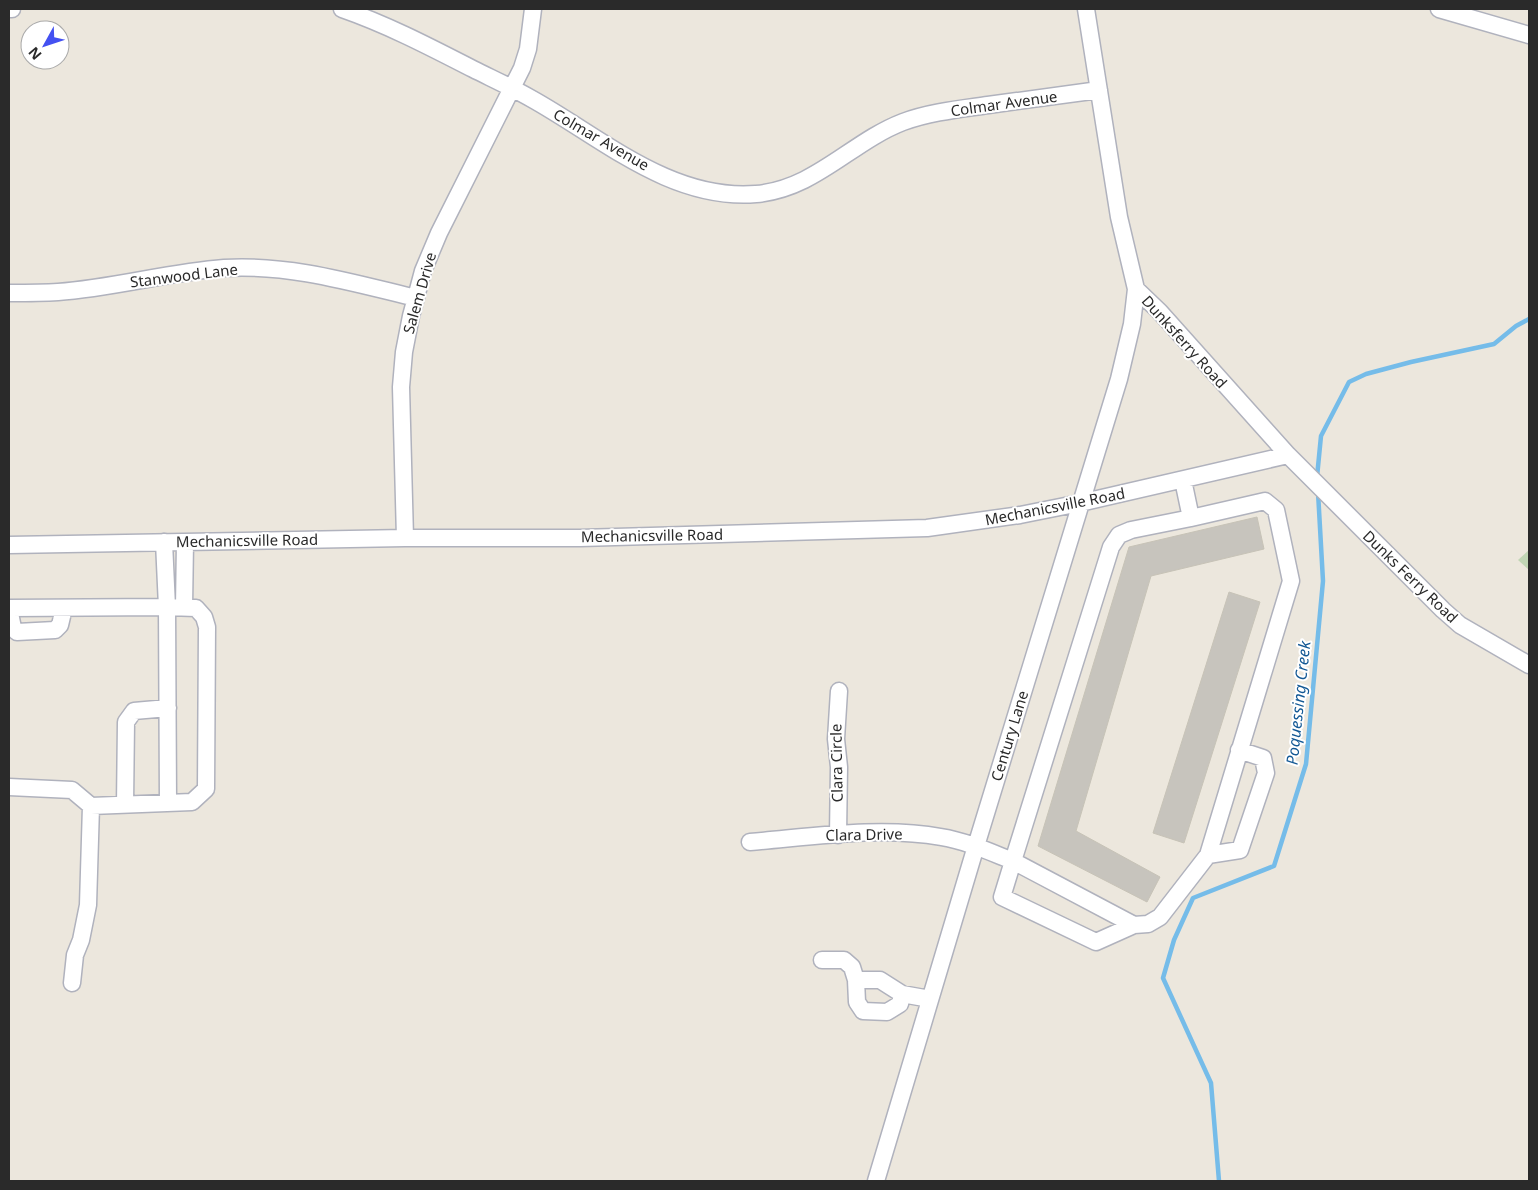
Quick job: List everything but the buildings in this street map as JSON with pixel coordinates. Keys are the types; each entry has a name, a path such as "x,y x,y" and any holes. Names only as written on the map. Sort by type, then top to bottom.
{"street":[{"name":"Colmar Avenue","path":"342,9 411,36 513,88 620,154 645,167 706,191 756,194 777,191 800,183 822,172 888,129 904,122 972,108 1099,90"},
{"name":"Salem Drive","path":"405,538 401,387 404,352 416,298 423,271 439,233 513,88 528,49 533,9"},
{"name":"Dunksferry Road","path":"1086,9 1118,217 1136,289 1160,312 1288,455 1346,514"},
{"path":"1439,9 1529,35"},
{"name":"Stanwood Lane","path":"9,293 59,292 224,268 258,268 288,270 333,278 416,298"},
{"name":"Century Lane","path":"876,1181 1119,379 1132,324 1136,289"},
{"name":"Mechanicsville Road","path":"9,545 405,538 627,537 927,528 1020,515 1080,503 1288,455"},
{"path":"1183,480 1191,518"},
{"path":"1265,501 1276,510 1291,581 1240,750 1208,855 1160,917 1148,924 1134,925 1096,942 1002,898 1111,547 1119,535 1131,530 1265,501"},
{"name":"Dunks Ferry Road","path":"1346,514 1460,625 1529,665"},
{"path":"164,542 167,607 168,803"},
{"path":"184,608 185,542"},
{"path":"9,788 72,790 91,806 192,802 199,798 206,789 207,627 204,617 196,608 167,607 9,608 13,628 17,632 55,630 60,625 64,608"},
{"name":"Clara Circle","path":"838,834 839,767 836,738 839,691"},
{"path":"125,805 126,722 134,711 168,708"},
{"path":"1208,855 1240,850 1266,773 1263,758 1240,750"},
{"path":"72,983 75,955 82,940 88,905 91,806"},
{"name":"Clara Drive","path":"750,842 838,834 901,834 941,837 976,846 1013,861 1134,925"},
{"path":"822,960 844,960 852,967 856,980 857,1002 863,1011 887,1012 900,1004 902,994"},
{"path":"856,980 880,980 902,994 930,999"}],"green space":[{"path":"1529,550 1529,570 1518,560"}],"waterway":[{"name":"Poquessing Creek","path":"1317,477 1321,436 1349,382 1366,374 1411,362 1494,344 1516,326 1529,319"},
{"name":"Poquessing Creek","path":"1219,1181 1211,1083 1163,978 1174,940 1193,898 1274,866 1306,764 1323,581 1318,492"}]}
